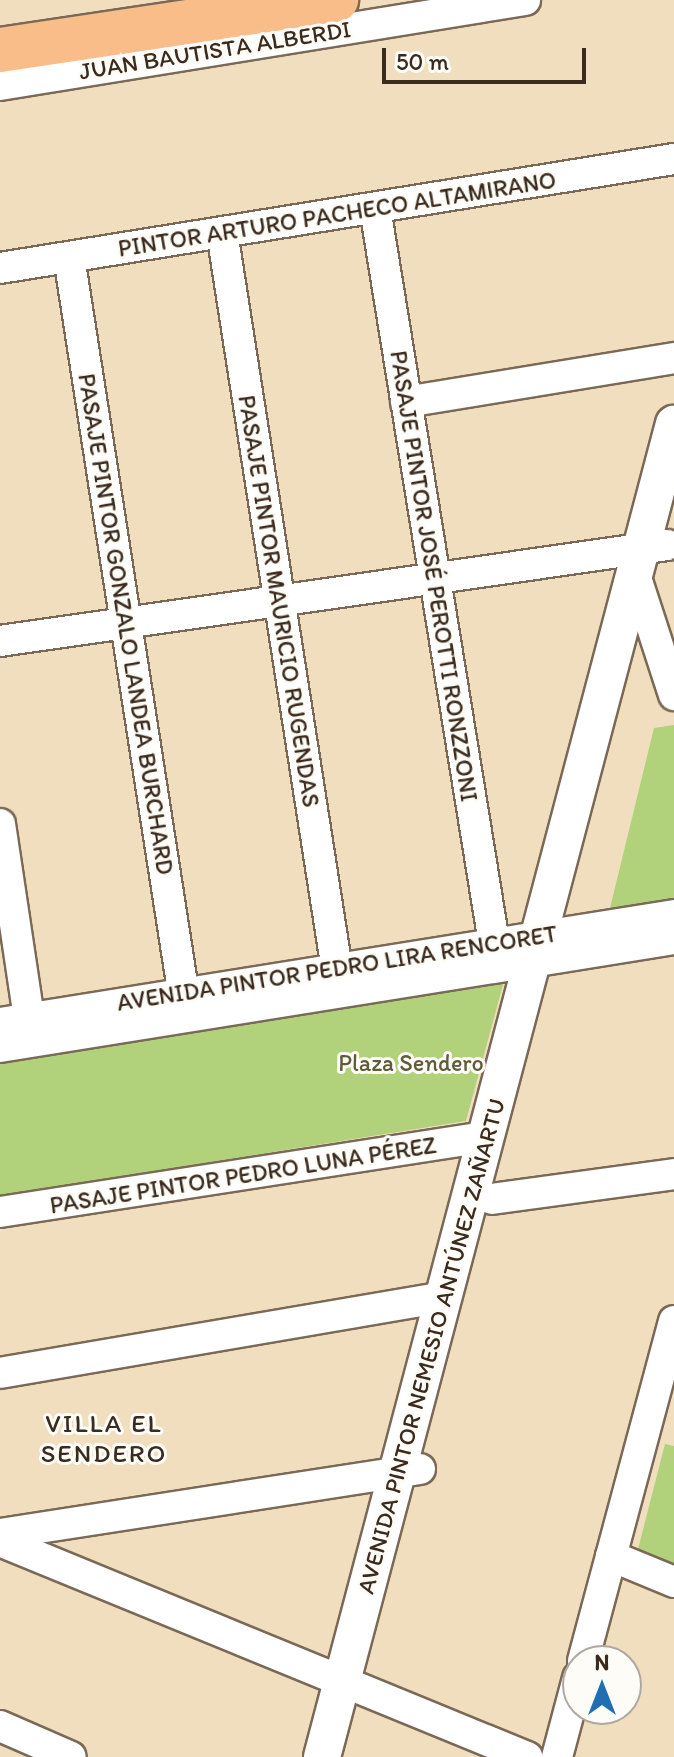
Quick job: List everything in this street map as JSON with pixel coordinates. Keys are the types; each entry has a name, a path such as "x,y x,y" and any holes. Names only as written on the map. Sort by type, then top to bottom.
{"main road":[{"path":"0,23 153,0"},
{"path":"0,50 336,0"}],"street":[{"name":"JUAN BAUTISTA ALBERDI","path":"0,85 525,0"},
{"name":"PINTOR ARTURO PACHECO ALTAMIRANO","path":"0,268 674,159"},
{"name":"PASAJE PINTOR JOSÉ PEROTTI RONZZONI","path":"375,208 494,943"},
{"name":"PASAJE PINTOR MAURICIO RUGENDAS","path":"222,232 337,970"},
{"name":"PASAJE PINTOR GONZALO LANDEA BURCHARD","path":"69,257 183,990"},
{"path":"406,402 674,358"},
{"name":"AVENIDA PINTOR NEMESIO ANTÚNEZ ZAÑARTU","path":"410,1470 443,1297 487,1137 548,947 654,561 674,424"},
{"path":"0,641 435,579 654,561 674,695"},
{"path":"0,824 15,1021"},
{"name":"AVENIDA PINTOR PEDRO LIRA RENCORET","path":"0,1047 548,947 674,915"},
{"name":"AVENIDA PINTOR PEDRO LIRA RENCORET","path":"15,1021 183,990 337,970 494,943 548,947 674,939"},
{"name":"AVENIDA PINTOR NEMESIO ANTÚNEZ ZAÑARTU","path":"322,1757 350,1687 410,1470 492,1199 548,947"},
{"name":"PASAJE PINTOR PEDRO LUNA PÉREZ","path":"0,1212 487,1137"},
{"path":"492,1199 674,1174"},
{"path":"0,1373 443,1297"},
{"path":"587,1645 611,1556 660,1430 674,1321"},
{"path":"0,1534 410,1470"},
{"path":"0,1541 527,1757"},
{"path":"611,1556 674,1582"},
{"name":"AVENIDA PINTOR NEMESIO ANTÚNEZ ZAÑARTU","path":"343,1757 350,1687"},
{"path":"557,1757 566,1725"},
{"path":"0,1726 71,1757"}],"green space":[{"path":"674,725 674,899 610,908 654,728"},
{"name":"Plaza Sendero","path":"504,981 466,1121 0,1196 0,1064"},
{"path":"665,1444 674,1446 674,1568 637,1553"}],"district":[{"name":"VILLA EL SENDERO","path":"104,1439"}]}
